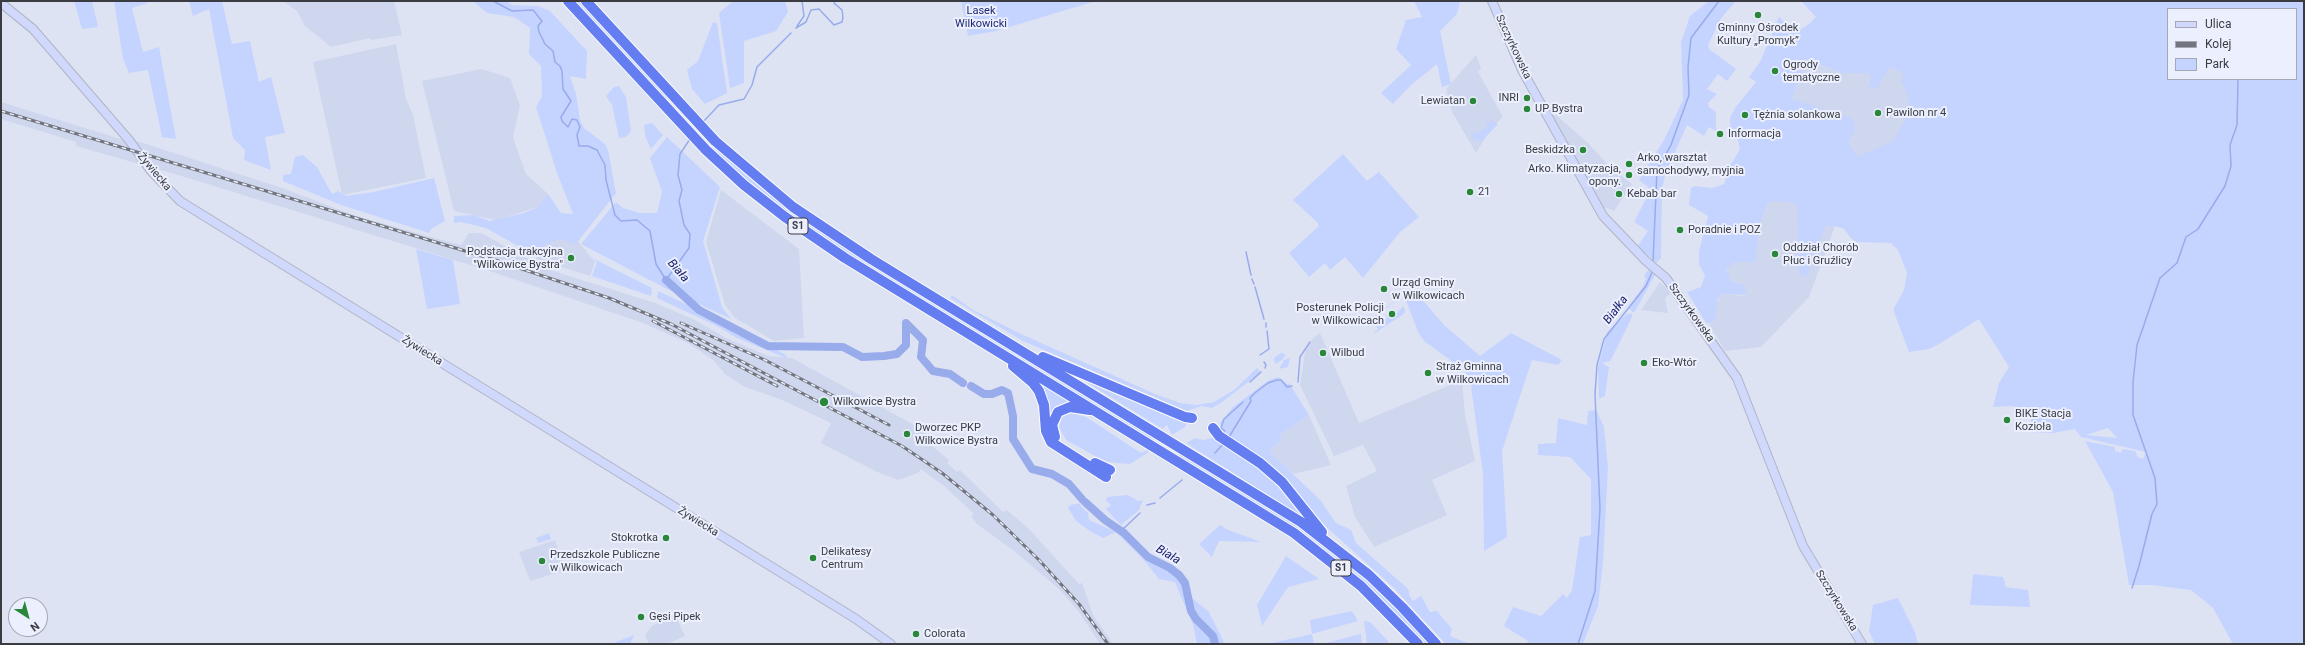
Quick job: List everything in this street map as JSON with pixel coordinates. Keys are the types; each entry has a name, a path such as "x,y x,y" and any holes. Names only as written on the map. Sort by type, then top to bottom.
{"highway":[{"name":"S1","path":"568,1 706,150 761,199 815,238 988,346 1272,518 1316,549 1361,586 1418,644"},
{"name":"S1","path":"586,1 673,97 715,140 765,185 819,225 1010,344 1276,505 1334,546 1388,592 1436,644"},
{"path":"1010,344 1185,417 1192,418"},
{"path":"988,346 1034,383 1039,391 1044,405 1046,431 1051,442 1108,474 1061,443 1054,435 1052,425 1058,412 1070,407 1086,408 1104,416"},
{"path":"1213,428 1219,436 1260,463 1282,482 1334,546"}],"main road":[{"name":"Szczyrkowska","path":"1492,1 1522,70 1599,210 1613,228 1653,268 1662,273 1737,378 1803,546 1862,644"},
{"name":"Żywiecka","path":"1,3 33,29 130,140 150,171 180,201 850,615 891,644"}],"shaded area":[{"path":"283,1 394,1 402,35 371,40 370,38 331,47 305,26 297,11"},
{"path":"396,44 406,99 413,115 426,178 342,195 313,62"},
{"path":"1476,55 1481,68 1478,72 1503,117 1492,127 1476,153 1452,112 1446,89"},
{"path":"1806,59 1842,73 1870,73 1871,77 1868,84 1872,88 1890,67 1905,73 1910,112 1898,134 1835,226 1809,297 1761,347 1725,351 1709,324 1711,323 1722,294 1745,296 1743,284 1731,281 1727,273 1727,266 1734,262 1756,261 1759,225 1768,204 1849,144 1853,136 1840,114 1828,112 1791,99"},
{"path":"482,69 510,78 520,105 513,138 526,174 548,194 538,207 496,220 454,211 422,81"},
{"path":"1,102 124,140 137,141 285,189 353,215 442,240 461,245 469,233 481,233 547,269 655,303 695,320 726,338 768,356 792,358 925,431 927,442 949,460 947,463 957,472 960,470 1003,512 1007,510 1028,528 1079,584 1082,583 1093,615 1113,644 1100,644 1079,612 1058,588 1014,551 977,524 971,516 974,514 944,486 921,469 918,473 898,480 875,471 821,443 831,423 782,400 743,386 725,374 714,361 690,344 643,323 487,270 188,178 76,146 76,142 1,119"},
{"path":"1551,115 1556,115 1588,143 1610,167 1632,184 1614,211 1607,208 1599,210"},
{"path":"721,190 799,249 804,338 774,341 735,318 725,305 706,242"},
{"path":"563,223 595,262 590,276 536,259 536,235"},
{"path":"1660,282 1671,293 1665,298 1668,313 1641,310"},
{"path":"1320,333 1359,423 1462,380 1465,414 1475,461 1432,480 1447,515 1374,547 1355,517 1346,486 1377,471 1363,445 1334,456 1300,385 1305,352 1313,338"},
{"path":"1309,415 1331,465 1293,474 1269,451 1282,439 1280,435"},
{"name":"Przedszkole Publiczne w Wilkowicach","path":"555,540 565,570 530,581 519,552"},
{"path":"675,614 685,636 667,644 649,644 645,635 652,626"}],"green space":[{"path":"74,1 92,1 98,27 82,29"},
{"path":"114,1 147,1 148,3 132,8 143,52 159,47 176,139 162,137 148,70 129,73 123,59"},
{"path":"189,1 222,1 232,44 250,41 259,82 271,77 285,133 265,137 271,170 244,160 245,150 233,138 209,9 193,16"},
{"path":"473,1 506,1 512,5 538,6 550,11 587,51 586,79 570,76 576,94 580,120 584,128 605,144 608,150 616,193 576,244 559,239 545,245 538,257 486,228 461,222 454,223 454,216 474,215 490,221 524,213 538,207 548,194 561,213 573,214 557,173 536,107 542,96 541,66 529,54 530,28 514,17 487,13"},
{"path":"572,1 582,1 668,97 665,100"},
{"path":"733,1 785,1 788,12 776,31 744,41 744,83 730,88 719,13"},
{"name":"Lasek Wilkowicki","path":"961,1 1096,1 996,31 968,36"},
{"path":"1414,1 1460,1 1457,14 1440,31 1451,84 1442,87 1437,64 1410,86 1393,104 1381,93 1411,65 1396,49 1406,20 1422,17"},
{"path":"1709,1 1736,1 1721,18 1708,45 1709,49 1736,69 1727,81 1718,74 1707,89 1717,94 1708,103 1709,107 1716,112 1716,131 1709,127 1704,136 1687,125 1666,172 1662,188 1661,258 1656,263 1648,255 1635,250 1648,231 1634,222 1651,189 1639,180 1664,140 1683,100 1681,42 1690,16"},
{"path":"1801,1 2304,1 2304,644 2233,644 2213,608 2191,590 2152,585 2129,585 2113,492 2085,441 2115,447 2115,451 2121,453 2122,449 2135,451 2138,457 2143,459 2146,452 2081,437 2075,429 2053,433 2031,432 2031,418 2028,411 2011,406 1993,407 1999,383 2009,367 1979,319 1929,349 1909,352 1894,312 1894,308 1904,290 1907,273 1898,250 1891,243 1856,242 1843,228 1826,225 1808,274 1802,277 1799,274 1797,206 1794,203 1772,201 1768,204 1759,225 1756,262 1734,262 1726,269 1731,281 1745,285 1746,295 1722,294 1718,299 1715,319 1711,323 1706,323 1687,292 1701,287 1705,276 1699,264 1699,251 1708,216 1689,205 1691,188 1694,186 1713,188 1724,184 1730,166 1740,149 1738,140 1730,131 1730,118 1735,108 1756,82 1749,77 1760,62 1779,17 1797,32 1816,17","holes":["1806,59 1842,73 1869,73 1871,77 1868,86 1875,89 1890,67 1904,73 1901,81 1907,93 1910,112 1893,141 1857,157 1849,144 1855,130 1854,121 1851,118 1792,99","2108,428 2117,438 2086,435"]},
{"path":"713,22 717,23 727,93 705,104 692,89 687,70 698,61"},
{"path":"619,86 626,97 631,131 626,137 619,138 612,105 606,96 614,87"},
{"path":"1493,121 1498,124 1482,141 1474,140 1471,132 1474,134 1487,127 1486,124"},
{"path":"652,123 663,135 651,149 645,136 644,125"},
{"path":"667,137 720,187 703,241 722,307 731,319 663,287 581,244 616,202 623,208 640,213 657,213 662,192 650,158"},
{"path":"714,147 717,147 754,179 1158,439 1150,440 888,281 781,210 713,152"},
{"path":"1343,154 1367,181 1379,172 1419,217 1400,232 1363,278 1345,257 1330,270 1325,263 1309,277 1289,253 1319,226 1317,222 1293,200"},
{"path":"303,155 317,167 332,194 338,191 346,196 374,192 434,178 445,221 431,229 429,233 341,205 283,181 283,175 291,174 295,157"},
{"path":"416,249 453,260 460,304 427,309"},
{"path":"592,258 652,288 651,296 592,276 597,262"},
{"path":"1649,269 1655,275 1634,313 1628,308 1642,288 1646,279 1644,276"},
{"path":"1413,289 1444,325 1480,356 1511,333 1562,360 1558,365 1532,360 1502,451 1507,537 1484,551 1483,474 1470,379 1464,370 1424,341 1418,332 1404,295"},
{"path":"658,291 749,333 787,356 786,358 735,337 719,327 657,298"},
{"path":"952,295 973,310 1019,333 1155,394 1180,403 1197,405 1214,402 1234,390 1257,368 1261,372 1221,403 1212,408 1202,406 1187,411 1023,341 950,298"},
{"path":"1401,296 1376,317 1380,323 1387,318 1386,314 1390,319 1404,306 1405,313 1372,335 1378,329 1372,318"},
{"path":"1627,314 1632,314 1632,317 1618,346 1610,361 1602,363 1609,367 1605,396 1599,399 1598,367 1607,332"},
{"path":"1281,353 1286,354 1282,360 1275,364 1274,358"},
{"path":"1290,358 1288,367 1279,369 1284,360"},
{"path":"1063,368 1187,422 1185,427 1172,435 1167,425 1163,429"},
{"path":"1279,377 1287,384 1289,383 1309,415 1280,435 1282,439 1269,451 1321,501 1336,523 1351,530 1356,543 1406,587 1413,601 1421,596 1430,612 1437,611 1452,629 1450,636 1470,644 1446,644 1392,586 1224,435 1220,423 1233,407 1269,380"},
{"path":"1036,381 1072,403 1064,404 1055,409 1049,421"},
{"path":"1596,410 1604,427 1608,467 1603,563 1598,606 1583,644 1527,644 1528,641 1504,626 1513,607 1541,616 1563,594 1567,598 1572,590 1580,537 1591,535 1591,479 1570,457 1538,455 1538,444 1556,443 1558,418 1587,425 1588,411"},
{"path":"1071,413 1086,417 1141,453 1147,450 1149,452 1130,464 1106,462 1066,440 1059,427 1062,417"},
{"path":"1195,438 1203,440 1212,438 1218,441 1220,440 1277,481 1308,520 1186,443"},
{"path":"1181,453 1263,500 1357,568 1432,644 1422,644 1382,602 1183,460 1179,454"},
{"path":"1128,495 1138,501 1143,500 1139,510 1121,525 1106,509 1111,505 1106,501 1107,497"},
{"path":"1082,503 1080,505 1088,513 1089,520 1116,532 1103,538 1076,521 1068,508 1070,505"},
{"path":"1220,525 1226,529 1261,542 1219,541 1212,557 1199,544"},
{"path":"1123,526 1153,558 1180,571 1188,583 1191,597 1209,612 1225,644 1197,644 1193,625 1175,582 1159,579 1143,559 1116,532"},
{"path":"549,533 551,539 538,543 536,538"},
{"path":"1286,556 1319,579 1288,587 1262,626 1257,605"},
{"path":"1973,574 2003,577 2006,587 2028,590 2030,607 1970,605"},
{"path":"1898,598 1915,632 1918,644 1875,644 1869,631 1873,605"},
{"path":"1352,611 1358,621 1312,634 1310,620"},
{"path":"1364,621 1370,622 1389,642 1386,644 1367,644"},
{"path":"1312,634 1314,644 1267,644"},
{"path":"1361,634 1362,644 1322,644"},
{"path":"634,635 630,644 611,644"}],"waterway":[{"name":"Biała","path":"493,1 512,11 533,10 542,21 538,26 539,32 545,44 553,51 555,62 560,66 562,71 563,89 571,101 561,117 562,121 568,127 572,119 577,120 580,127 577,135 579,146 588,146 597,150 605,165 606,180 615,215 621,221 637,220 650,231 656,264 666,280 689,248 690,234 684,225 679,201 682,190 678,175 680,154 690,139"},
{"path":"797,26 804,16 802,1"},
{"path":"796,28 806,22 811,10 819,9 834,25 842,22 842,10 834,3 835,1"},
{"name":"Białka","path":"1653,262 1657,170 1671,145 1689,95 1688,67 1691,38 1719,1"},
{"path":"703,122 719,105 744,99 752,85 757,67 791,33"},
{"path":"2132,588 2152,514 2157,504 2155,478 2133,415 2133,382 2137,345 2160,278 2177,263 2186,237 2198,229 2225,186 2231,166 2230,145 2237,125 2238,80"},
{"path":"1246,252 1251,275"},
{"name":"Białka","path":"1578,644 1595,591 1600,509 1595,394 1597,365 1604,339 1646,286 1653,270"},
{"path":"1252,279 1254,284"},
{"name":"Biała","path":"666,280 699,310 768,346 843,347 862,357 897,354 906,345 906,323 923,340 921,357 933,371 950,374 963,383"},
{"path":"1255,287 1264,319"},
{"path":"1260,355 1269,349 1267,331"},
{"path":"1298,382 1300,357 1310,342"},
{"path":"1264,362 1266,365 1265,368"},
{"path":"1250,382 1261,372"},
{"path":"1229,437 1251,401 1250,398 1256,392 1268,383 1277,380 1281,380 1287,387 1292,386"},
{"name":"Biała","path":"971,386 984,394 992,394 1002,390 1008,393 1013,416 1013,439 1032,469 1052,474 1069,484 1082,499"},
{"path":"1225,431 1221,428 1224,419 1243,402"},
{"path":"1215,453 1223,444"},
{"path":"1160,498 1182,480"},
{"name":"Biała","path":"1085,502 1105,520 1124,533 1148,557 1170,568 1179,575 1185,583 1191,611 1196,619 1213,636 1215,644"},
{"path":"1147,505 1155,503"},
{"path":"1121,531 1140,513"}],"railway":[{"path":"1,111 495,260 609,298 671,324 902,446 942,473 993,515 1039,560 1079,604 1108,644"},
{"path":"653,321 777,386"},
{"path":"681,323 765,360 889,425"}],"place":[{"name":"Gminny Ośrodek Kultury „Promyk”","path":"1758,15"},
{"name":"Ogrody tematyczne","path":"1775,71"},
{"name":"INRI","path":"1527,98"},
{"name":"Lewiatan","path":"1473,101"},
{"name":"UP Bystra","path":"1527,109"},
{"name":"Pawilon nr 4","path":"1878,113"},
{"name":"Tężnia solankowa","path":"1745,115"},
{"name":"Informacja","path":"1720,134"},
{"name":"Beskidzka","path":"1583,150"},
{"name":"Arko, warsztat samochodywy, myjnia","path":"1629,164"},
{"name":"Arko. Klimatyzacja, opony.","path":"1629,175"},
{"name":"21","path":"1470,192"},
{"name":"Kebab bar","path":"1619,194"},
{"name":"Poradnie i POZ","path":"1680,230"},
{"name":"Oddział Chorób Płuc i Gruźlicy","path":"1775,254"},
{"name":"Podstacja trakcyjna \"Wilkowice Bystra\"","path":"571,258"},
{"name":"Urząd Gminy w Wilkowicach","path":"1384,289"},
{"name":"Posterunek Policji w Wilkowicach","path":"1392,314"},
{"name":"Wilbud","path":"1323,353"},
{"name":"Eko-Wtór","path":"1644,363"},
{"name":"Straż Gminna w Wilkowicach","path":"1428,373"},
{"name":"Wilkowice Bystra","path":"824,402"},
{"name":"BIKE Stacja Kozioła","path":"2007,420"},
{"name":"Dworzec PKP Wilkowice Bystra","path":"907,434"},
{"name":"Stokrotka","path":"666,538"},
{"name":"Delikatesy Centrum","path":"813,558"},
{"name":"Przedszkole Publiczne w Wilkowicach","path":"542,561"},
{"name":"Gęsi Pipek","path":"641,617"},
{"name":"Colorata","path":"916,634"}]}
